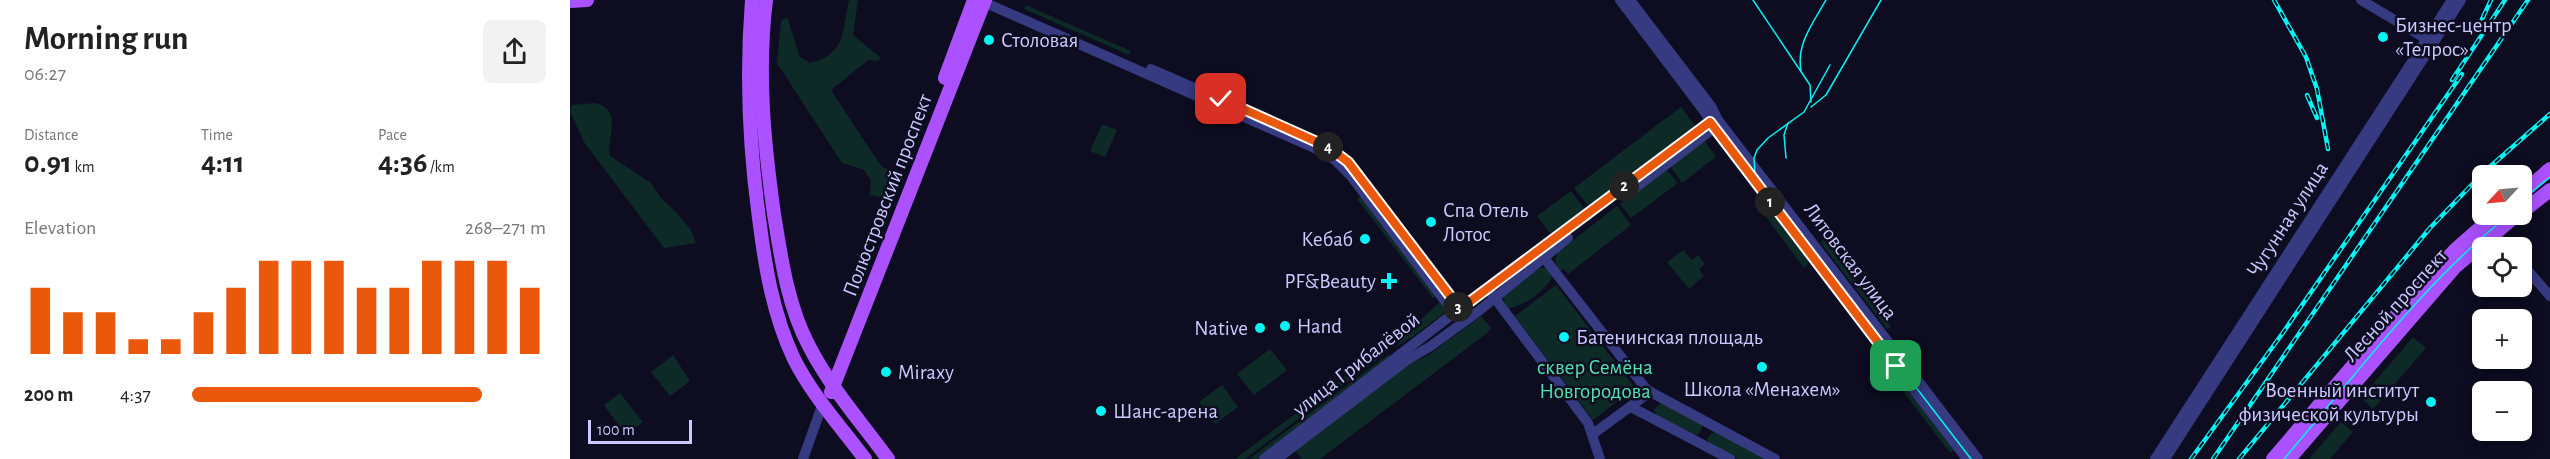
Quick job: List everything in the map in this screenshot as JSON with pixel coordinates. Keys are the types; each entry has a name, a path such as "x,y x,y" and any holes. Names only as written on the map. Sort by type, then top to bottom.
{"main road":[{"path":"570,1 587,0"},
{"path":"752,0 747,81 751,154 766,263 775,306 789,346 808,383 865,459"},
{"path":"766,0 760,83 766,156 778,238 797,317 809,346 832,383 888,459"},
{"name":"Полюстровский проспект","path":"823,403 983,1"},
{"path":"2532,184 2550,169"},
{"path":"2532,204 2550,190"},
{"name":"Лесной проспект","path":"2273,459 2429,277 2490,225"},
{"name":"Лесной проспект","path":"2289,459 2490,225"}],"street":[{"name":"Литовская улица","path":"1620,0 1704,111 1978,459"},
{"name":"Литовская улица","path":"1630,0 1711,106 1714,123 1967,459"},
{"path":"2361,0 2430,41"},
{"name":"Чугунная улица","path":"2165,459 2430,41 2452,0"},
{"name":"Чугунная улица","path":"2155,459 2430,41 2461,0"},
{"path":"983,1 1330,157 1344,168 1360,186 1465,321"},
{"name":"улица Грибалёвой","path":"1264,459 1457,311 1490,293 1714,123"},
{"path":"1541,255 1641,384 1650,392 1775,459"},
{"path":"2532,275 2550,296"},
{"name":"улица Грибалёвой","path":"1277,459 1407,360 1465,321 1490,293"},
{"path":"1490,293 1583,415 1593,434 1600,459"},
{"path":"1593,434 1650,392"},
{"name":"Полюстровский проспект","path":"803,459 823,403"},
{"path":"1631,407 1730,459"},
{"path":"1700,443 1711,425"}],"green space":[{"path":"849,0 858,0 853,35 881,58 877,61 868,60 831,90 882,167 892,171 892,181 884,198 870,195 871,181 864,170 842,163 777,63 781,21 787,17 800,57 810,63 822,59 836,48 843,31"},
{"path":"1026,5 1131,51 1129,55 1024,9"},
{"path":"596,103 609,112 612,119 610,156 651,183 660,197 691,230 696,243 664,248 584,142 570,111 572,105"},
{"path":"1681,107 1696,127 1590,208 1574,188"},
{"path":"1102,124 1117,130 1105,157 1090,151"},
{"path":"1704,140 1716,157 1682,183 1670,166"},
{"path":"1666,169 1678,183 1631,218 1620,204"},
{"path":"1571,191 1586,211 1552,236 1537,216"},
{"path":"1362,195 1437,295 1433,298 1357,199"},
{"path":"1761,197 1808,259 1808,264 1804,268 1755,202"},
{"path":"1617,206 1631,225 1568,274 1564,269 1559,271 1555,261 1558,252"},
{"path":"1824,239 1891,327 1887,329 1820,242"},
{"path":"1683,250 1692,260 1698,255 1705,264 1699,269 1704,276 1689,289 1667,262"},
{"path":"1545,267 1553,275 1545,287 1527,301 1507,309 1503,297 1538,269"},
{"name":"сквер Семёна Новгородова","path":"1556,285 1635,388 1593,420 1515,316"},
{"path":"1441,301 1445,308 1443,314 1396,347 1412,328"},
{"path":"1481,316 1491,328 1487,333 1320,459 1302,459 1295,450 1409,364 1429,355"},
{"path":"2413,337 2426,348 2373,409 2361,398"},
{"path":"1270,349 1287,370 1254,395 1237,374"},
{"path":"1377,353 1385,354 1245,459 1235,459"},
{"path":"1389,354 1389,360 1258,459 1249,459"},
{"path":"673,355 690,381 670,396 651,372"},
{"path":"1894,371 1954,450 1950,453 1890,374"},
{"path":"1222,385 1238,407 1215,424 1199,402"},
{"path":"620,393 643,422 626,435 604,405"},
{"path":"1661,402 1703,425 1699,434 1694,435 1657,416 1654,410"},
{"path":"2341,422 2353,432 2330,459 2309,459"},
{"path":"1715,431 1768,459 1738,459 1709,444 1707,438"}],"tram line":[{"path":"1753,0 1810,85 1811,102"},
{"path":"1801,71 1803,43 1826,0"},
{"path":"1811,107 1826,95 1881,0"},
{"path":"1830,65 1804,112 1768,138 1757,150 1754,158 1755,174 1786,218 1971,459"},
{"path":"1786,158 1784,135 1788,123"},
{"path":"2532,192 2550,177"},
{"path":"2284,459 2419,300 2497,225"}],"railway":[{"path":"2274,0 2306,57 2317,89 2328,149"},
{"path":"2477,30 2491,0"},
{"path":"2452,80 2505,0"},
{"path":"2213,459 2528,0"},
{"path":"2191,459 2282,334 2462,74"},
{"path":"2307,95 2317,118"},
{"path":"2239,459 2430,228 2484,172 2550,114"}],"place":[{"name":"Бизнес-центр «Телрос»","path":"2383,37"},
{"name":"Столовая","path":"989,40"},
{"name":"Спа Отель Лотос","path":"1431,222"},
{"name":"Кебаб","path":"1365,239"},
{"name":"PF&Beauty","path":"1389,281"},
{"name":"Hand","path":"1285,326"},
{"name":"Native","path":"1260,328"},
{"name":"Батенинская площадь","path":"1564,337"},
{"name":"Школа «Менахем»","path":"1762,367"},
{"name":"Miraxy","path":"886,372"},
{"name":"Военный институт физической культуры","path":"2431,402"},
{"name":"Шанс-арена","path":"1101,411"}],"route":[{"path":"1221,99 1316,141 1339,154 1366,182 1460,309 1710,122 1896,366"}]}
